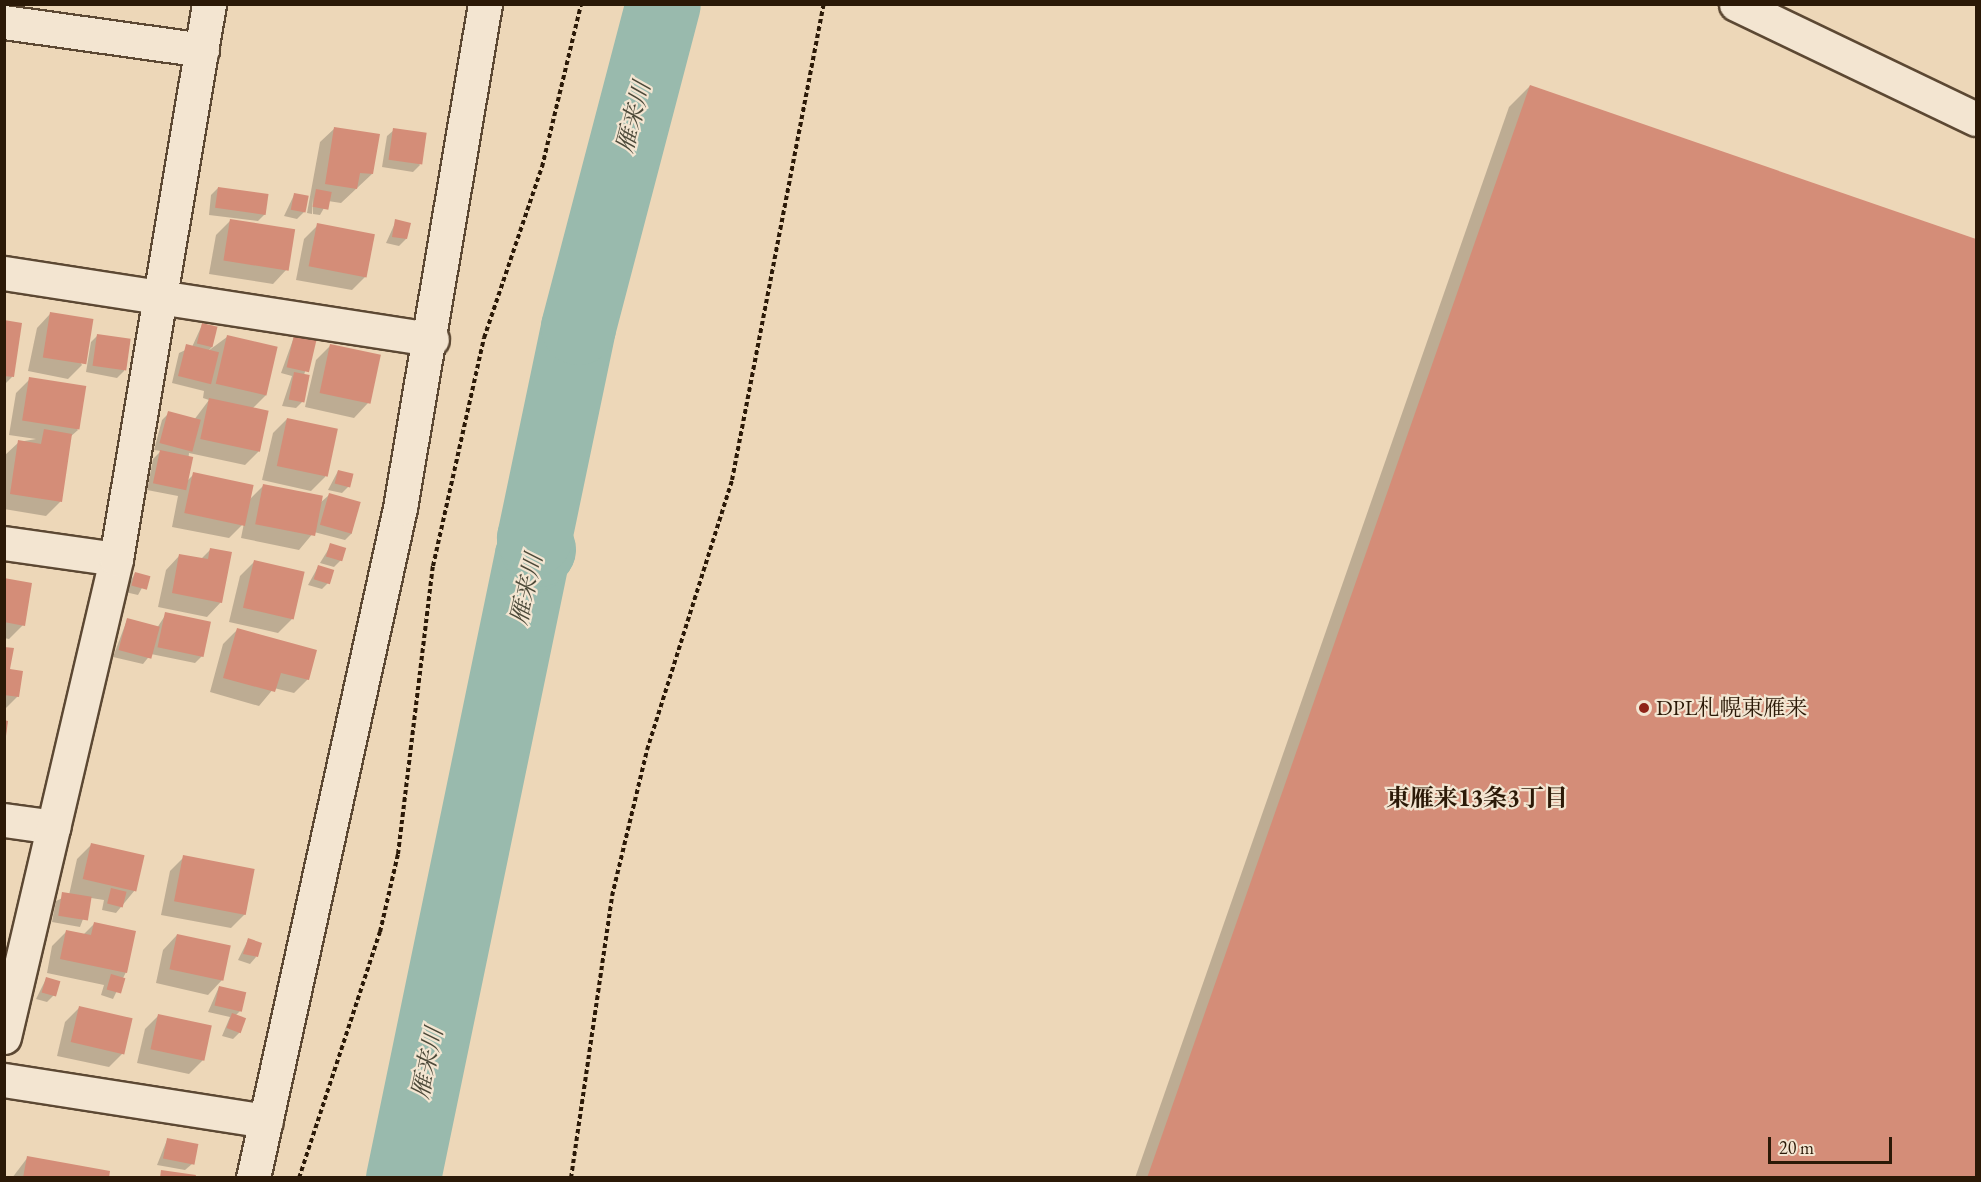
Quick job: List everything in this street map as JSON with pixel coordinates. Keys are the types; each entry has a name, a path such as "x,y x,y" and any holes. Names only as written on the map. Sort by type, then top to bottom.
{"street":[{"path":"4,1037 116,559 209,4"},
{"path":"253,1178 432,339 485,4"},
{"path":"1736,4 1977,119"},
{"path":"4,22 202,50"},
{"path":"4,273 432,339"},
{"path":"4,543 116,559"},
{"path":"4,820 54,827"},
{"path":"4,1080 266,1121"}],"path":[{"path":"299,1178 383,921 398,854 433,566 484,338 542,167 581,4"},
{"path":"571,1178 612,896 647,750 732,480 824,4"}],"building":[{"name":"DPL札幌東雁来","path":"1530,85 1976,239 1976,1178 1147,1178"},
{"path":"334,127 380,134 373,174 360,173 357,189 325,184"},
{"path":"393,128 427,133 422,164 389,160"},
{"path":"218,187 269,194 266,215 215,208"},
{"path":"316,189 332,192 328,210 313,207"},
{"path":"294,193 309,196 305,213 291,210"},
{"path":"230,219 295,229 289,271 223,260"},
{"path":"395,219 411,223 407,239 392,237"},
{"path":"317,223 375,234 367,277 309,266"},
{"path":"50,312 93,319 86,364 43,357"},
{"path":"4,320 22,323 14,377 4,376"},
{"path":"202,323 218,327 212,347 197,343"},
{"path":"97,334 131,339 126,370 93,366"},
{"path":"227,335 278,347 266,395 216,384"},
{"path":"294,335 316,340 309,372 287,367"},
{"path":"186,344 219,352 211,384 178,376"},
{"path":"330,344 381,355 370,404 320,393"},
{"path":"294,372 310,375 304,403 289,399"},
{"path":"29,377 86,386 79,430 22,420"},
{"path":"209,398 269,411 260,452 200,439"},
{"path":"168,411 201,420 192,452 159,443"},
{"path":"287,418 338,429 328,477 277,466"},
{"path":"44,429 72,434 62,502 10,494 18,440 41,444"},
{"path":"160,450 193,457 186,490 153,483"},
{"path":"338,470 354,474 350,487 335,484"},
{"path":"193,472 254,485 245,526 184,513"},
{"path":"263,484 323,496 315,536 255,524"},
{"path":"329,493 361,502 352,534 320,525"},
{"path":"330,543 346,548 342,561 326,556"},
{"path":"210,548 232,552 222,603 172,593 179,554 208,559"},
{"path":"254,560 305,572 294,619 243,608"},
{"path":"318,565 334,570 330,584 314,579"},
{"path":"135,572 150,576 147,590 131,586"},
{"path":"4,578 32,583 25,626 4,622"},
{"path":"165,612 211,622 203,657 158,647"},
{"path":"127,618 160,627 151,659 118,650"},
{"path":"237,628 317,650 309,680 281,673 275,692 223,678"},
{"path":"4,647 14,648 10,669 23,671 19,697 4,695"},
{"path":"4,720 8,721 6,736 4,735"},
{"path":"91,843 145,855 136,891 83,879"},
{"path":"183,855 255,869 246,915 174,901"},
{"path":"111,888 127,892 123,907 107,904"},
{"path":"62,892 92,897 88,920 58,916"},
{"path":"94,922 136,931 127,973 60,959 66,930 91,935"},
{"path":"177,934 231,945 223,981 170,969"},
{"path":"248,938 262,943 258,957 243,954"},
{"path":"111,974 125,978 121,994 107,989"},
{"path":"46,977 60,981 56,997 42,992"},
{"path":"219,986 246,992 242,1012 215,1005"},
{"path":"79,1006 133,1018 124,1054 71,1042"},
{"path":"232,1013 246,1018 241,1033 227,1028"},
{"path":"158,1014 212,1025 204,1061 151,1049"},
{"path":"167,1138 198,1144 194,1165 163,1159"},
{"path":"27,1156 110,1171 109,1178 23,1178"},
{"path":"161,1170 196,1175 195,1178 160,1178"}],"waterway":[{"name":"雁来川","path":"403,1178 532,555 538,549 534,538 578,327 663,4"}],"place":[{"name":"DPL札幌東雁来","path":"1644,708"}],"district":[{"name":"東雁来13条3丁目","path":"1477,798"}]}
